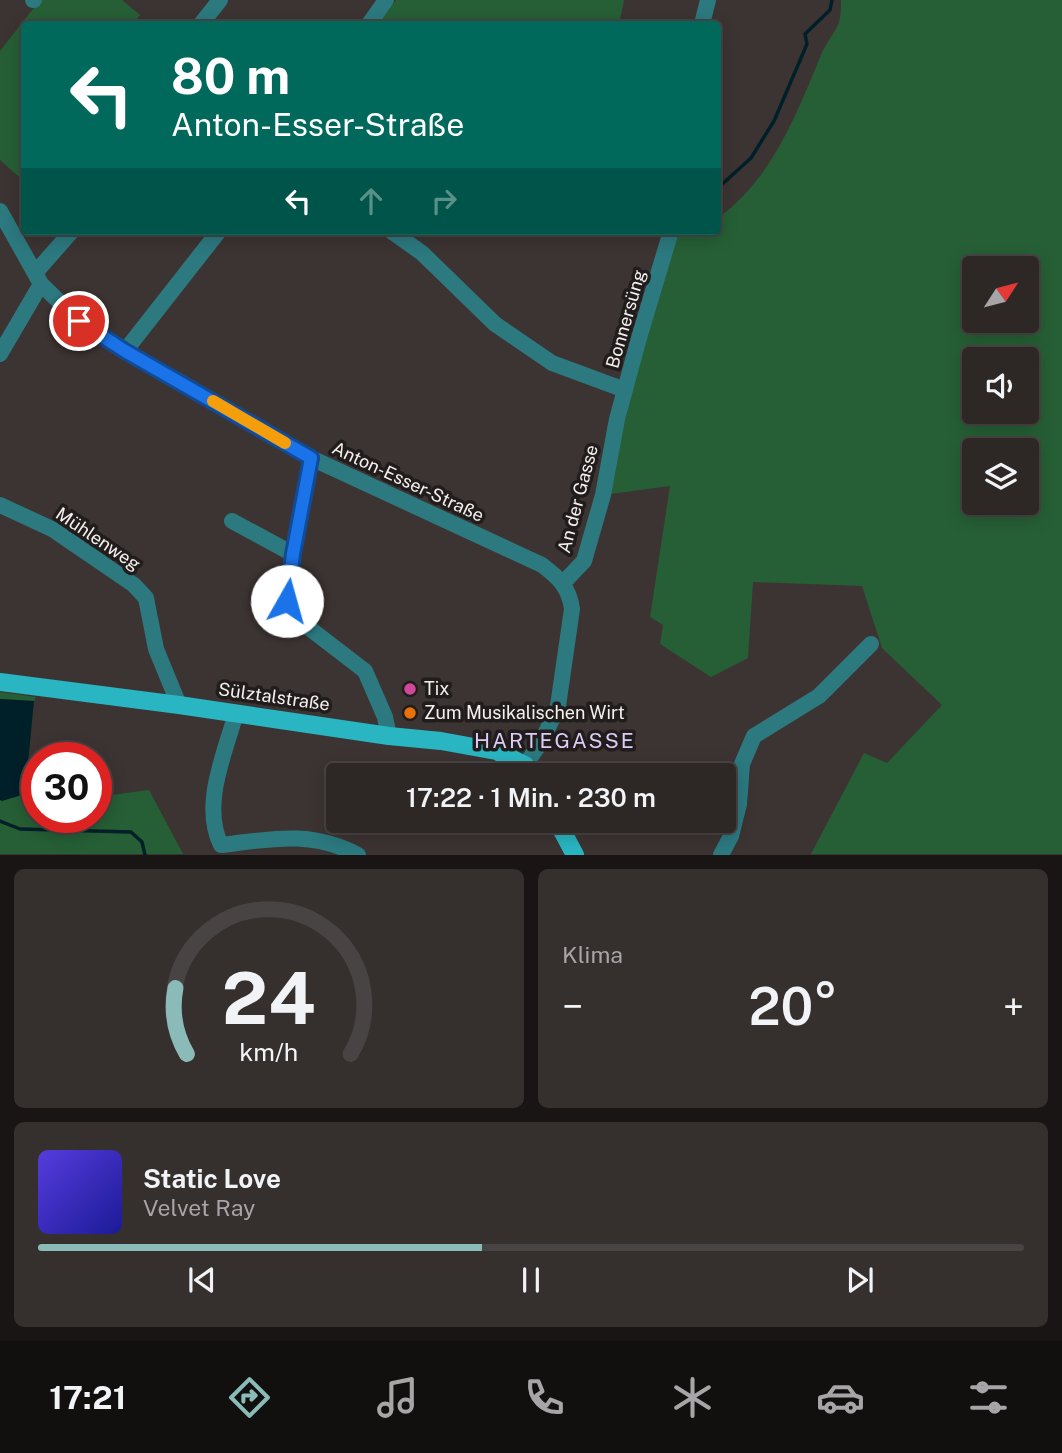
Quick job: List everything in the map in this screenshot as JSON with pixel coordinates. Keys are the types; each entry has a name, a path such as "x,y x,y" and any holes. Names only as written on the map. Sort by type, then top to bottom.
{"main road":[{"name":"Sülztalstraße","path":"0,682 442,741 496,751 517,763"},
{"path":"564,833 575,855"}],"street":[{"path":"203,21 220,0"},
{"path":"371,21 386,0"},
{"path":"703,21 708,0"},
{"name":"Anton-Esser-Straße","path":"0,211 38,279 79,321 125,351 311,458 542,565 564,582"},
{"path":"0,354 38,279 69,235"},
{"path":"125,351 216,235"},
{"path":"397,235 422,253 495,324 552,363 625,390"},
{"name":"Bonnersüng","path":"617,419 670,235"},
{"name":"An der Gasse","path":"564,582 584,561 603,495 617,419"},
{"path":"311,458 287,601 300,621 365,671 385,717 389,736"},
{"name":"Mühlenweg","path":"0,505 51,529 134,585 146,598 156,649 179,705"},
{"path":"232,521 293,554"},
{"path":"532,763 558,706 572,609 564,582"},
{"path":"721,855 731,835 739,804 742,764 754,736 818,696 871,644"},
{"path":"236,713 213,799 217,850 281,837 311,838 358,855"}],"green space":[{"path":"40,0 122,0 140,15 135,21 24,21"},
{"path":"396,0 624,0 620,21 380,21"},
{"path":"841,0 1062,0 1062,854 811,854 864,753 887,763 942,705 882,648 862,586 753,582 748,658 711,677 660,644 663,625 650,617 670,486 603,495 670,235 721,235 721,215 753,185 768,165 792,123 823,51 839,22"},
{"path":"21,24 19,177 0,160 0,51"},
{"path":"0,692 36,697 34,701 0,699"},
{"path":"149,790 183,854 0,854 0,800 21,795 21,833 112,833 112,795"}],"water":[{"path":"0,699 34,701 30,742 21,742 21,795 0,800"}],"waterway":[{"path":"721,185 751,158 774,121 807,44 805,34 830,10 832,0"},
{"path":"0,821 20,829 131,832 142,842 145,855"}],"slow traffic":[{"path":"213,401 285,443"}],"place":[{"name":"Tix","path":"410,689"},
{"name":"Zum Musikalischen Wirt","path":"410,713"}],"district":[{"name":"HARTEGASSE","path":"555,741"}],"route":[{"path":"79,321 125,351 311,458 287,601"}]}
